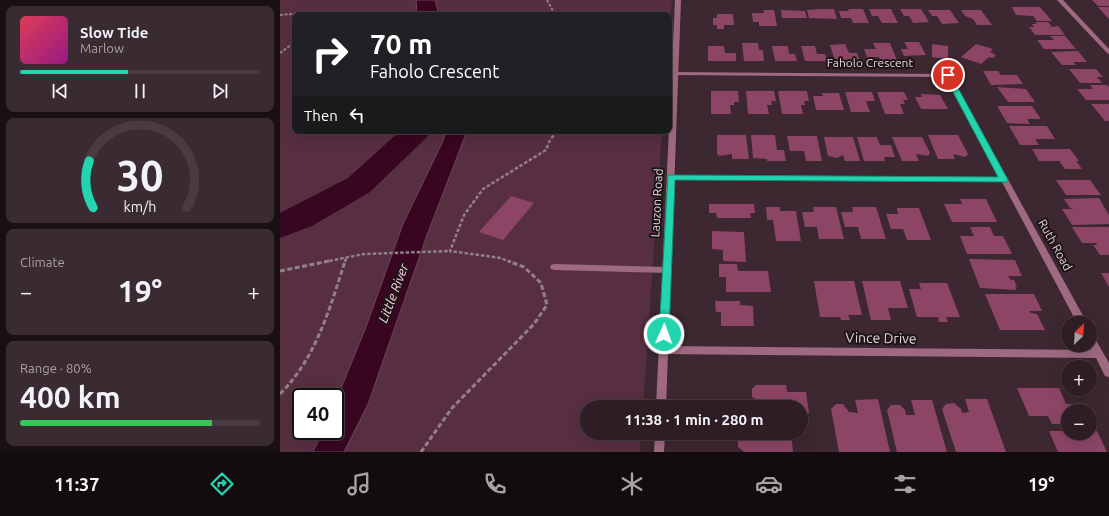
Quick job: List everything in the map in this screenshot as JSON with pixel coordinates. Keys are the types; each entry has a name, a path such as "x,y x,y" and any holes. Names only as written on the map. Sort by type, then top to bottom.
{"street":[{"name":"Lauzon Road","path":"661,400 678,0"},
{"path":"1060,0 1109,52"},
{"name":"Faholo Crescent","path":"675,74 948,75 1004,180"},
{"path":"671,177 1004,180"},
{"name":"Ruth Road","path":"1004,180 1078,316"},
{"path":"554,267 667,270"},
{"name":"Vince Drive","path":"663,350 1099,354"},
{"path":"1097,350 1109,373"},
{"path":"659,452 660,440"}],"path":[{"path":"547,0 554,12"},
{"path":"280,15 292,14"},
{"path":"280,53 292,44"},
{"path":"450,251 464,215 483,189 546,150 550,140 555,134"},
{"path":"280,271 364,254 450,251 500,258 524,267 541,283 547,305 534,324 452,408 421,452"},
{"path":"280,394 286,389 308,358 327,315 346,258"}],"shaded area":[{"path":"280,0 672,0 671,12 292,12 292,134 662,134 643,400 580,400 580,440 641,440 640,452 280,452"}],"water":[{"path":"416,0 435,0 438,12 417,12"},
{"path":"445,134 466,134 427,235 368,404 344,452 313,452 319,440 344,440 344,388 341,388 366,327 403,224"}],"building":[{"path":"1092,0 1109,0 1109,6 1098,6"},
{"path":"1012,7 1040,7 1052,21 1037,21 1033,16 1016,15"},
{"path":"1098,7 1109,7 1109,19 1105,15"},
{"path":"834,9 837,19 809,18 807,10"},
{"path":"848,9 863,9 869,23 853,23 851,18 841,18 839,11 849,11"},
{"path":"869,9 891,9 898,23 882,23 878,16 872,16"},
{"path":"900,9 921,9 929,22 913,23 909,16 904,16"},
{"path":"763,10 774,10 777,26 759,26 759,22 753,22 752,13 764,13"},
{"path":"781,10 805,11 807,18 782,18"},
{"path":"928,10 950,10 959,23 942,24 937,16 932,16"},
{"path":"961,10 981,10 992,25 977,25 973,19 965,16"},
{"path":"717,14 733,14 734,25 724,25 724,29 717,29 717,25 713,25 713,18 717,18"},
{"path":"1035,22 1048,22 1052,27 1058,26 1065,35 1035,35 1029,27 1034,27 1032,24 1037,24"},
{"path":"1050,36 1065,36 1076,49 1044,49 1037,40 1054,40"},
{"path":"904,42 919,42 926,55 904,56 901,49 908,49"},
{"path":"742,43 758,43 759,50 763,50 764,61 744,61"},
{"path":"873,43 890,43 897,60 880,60 879,57 867,57 864,49 876,49"},
{"path":"845,44 849,53 857,53 860,61 835,61 830,45"},
{"path":"932,44 948,46 948,59 932,57"},
{"path":"976,44 993,49 990,52 996,55 993,58 989,57 981,64 961,57"},
{"path":"708,46 724,46 725,53 736,53 736,61 708,61"},
{"path":"772,46 788,46 789,54 795,54 797,61 775,61"},
{"path":"801,46 815,46 817,54 825,54 827,61 805,61"},
{"path":"1078,51 1087,62 1073,62 1076,65 1062,65 1051,52"},
{"path":"1069,69 1096,69 1103,77 1097,77 1102,83 1080,83"},
{"path":"983,71 998,71 1001,75 1017,75 1023,84 991,85"},
{"path":"1090,85 1107,85 1109,87 1109,100 1086,100 1077,89 1093,89"},
{"path":"997,87 1026,89 1035,102 1008,102"},
{"path":"711,91 738,91 739,102 734,102 734,105 730,105 731,114 711,114"},
{"path":"746,91 774,91 776,101 771,101 772,105 767,105 769,114 748,114"},
{"path":"778,91 807,91 809,101 804,101 805,105 801,105 803,114 782,114"},
{"path":"845,92 872,92 875,101 866,101 870,112 851,112"},
{"path":"877,92 904,92 908,100 903,100 905,104 900,104 904,114 885,114"},
{"path":"822,93 839,93 844,110 816,110 813,96 823,96"},
{"path":"921,94 940,95 948,109 921,109 915,97 922,97"},
{"path":"1091,104 1109,104 1109,121 1105,121"},
{"path":"997,106 1032,106 1041,119 1027,119 1030,124 1007,123"},
{"path":"1009,126 1047,126 1055,139 1035,139 1039,145 1020,145"},
{"path":"717,135 746,135 749,159 732,159 732,154 720,156 717,154"},
{"path":"751,135 775,135 777,150 784,150 786,161 767,161 767,159 753,158"},
{"path":"928,135 958,135 968,154 965,157 953,154 955,159 938,159"},
{"path":"787,136 817,136 822,161 806,161 804,151 790,151"},
{"path":"824,137 853,137 860,161 845,161 843,155 837,158 828,156"},
{"path":"857,137 877,137 880,145 891,145 895,157 884,157 885,161 864,161"},
{"path":"892,137 922,137 930,153 928,156 916,154 919,161 902,161"},
{"path":"1032,149 1070,149 1079,161 1076,161 1082,169 1065,169 1059,161 1039,161"},
{"path":"1056,180 1090,180 1101,195 1066,195"},
{"path":"511,196 534,203 503,240 479,232"},
{"path":"1099,198 1109,215 1109,224 1072,225 1062,209 1074,209 1070,208 1064,199"},
{"path":"960,199 986,199 997,222 952,222 944,204 962,204"},
{"path":"709,204 754,204 755,213 750,213 751,218 717,218 716,213 709,213"},
{"path":"766,207 780,207 780,211 796,211 801,241 776,241 773,220 767,220"},
{"path":"813,207 836,207 844,239 819,239 817,227 805,227 802,212 814,212"},
{"path":"852,207 876,207 886,239 861,239 858,227 845,227 841,212 853,212"},
{"path":"897,208 919,208 931,240 907,240 903,229 891,229 886,214 898,214"},
{"path":"970,227 990,227 994,236 1003,236 1012,254 967,254 960,236 974,236"},
{"path":"1072,227 1109,227 1109,255 1100,255 1093,245 1097,245 1096,243 1082,243"},
{"path":"712,231 744,232 746,262 723,261 723,250 712,249"},
{"path":"969,259 1015,260 1022,276 1008,276 1011,280 1014,280 1017,287 1015,287 1016,290 980,288"},
{"path":"719,264 737,264 738,271 768,271 771,292 726,292 726,277 719,277"},
{"path":"1101,273 1109,273 1109,287"},
{"path":"814,281 854,281 862,315 848,315 850,320 841,320 840,317 820,317"},
{"path":"862,281 900,281 908,308 888,308 891,320 871,320"},
{"path":"919,283 947,283 960,317 946,317 948,322 939,322 938,317 917,317 909,289 921,289"},
{"path":"985,294 1034,294 1042,311 1029,311 1037,314 1045,330 1000,330"},
{"path":"715,301 740,301 740,305 753,306 754,326 721,326 721,312 716,312"},
{"path":"756,385 786,385 787,392 806,392 807,400 734,400 755,399 752,397 752,389"},
{"path":"1017,388 1059,388 1061,396 1062,396 1066,404 1061,404 1061,424 1052,424 1048,416 1029,416"},
{"path":"878,399 890,452 839,452 831,409 836,404 843,404 849,412 858,413 855,400"},
{"path":"965,399 987,399 1006,452 956,452 942,409 946,404 954,403 961,409 962,413 969,412"},
{"path":"911,400 932,400 947,452 897,452 887,410 891,405 900,405 905,410 906,415 915,415"},
{"path":"1049,431 1061,431 1061,440 1097,440 1097,431 1107,452 1058,452"},
{"path":"738,440 792,440 793,452 744,452 738,447"}],"waterway":[{"name":"Little River","path":"280,226 300,218 359,185 414,134"}],"route":[{"path":"664,334 671,177 1004,180 948,75"}]}
